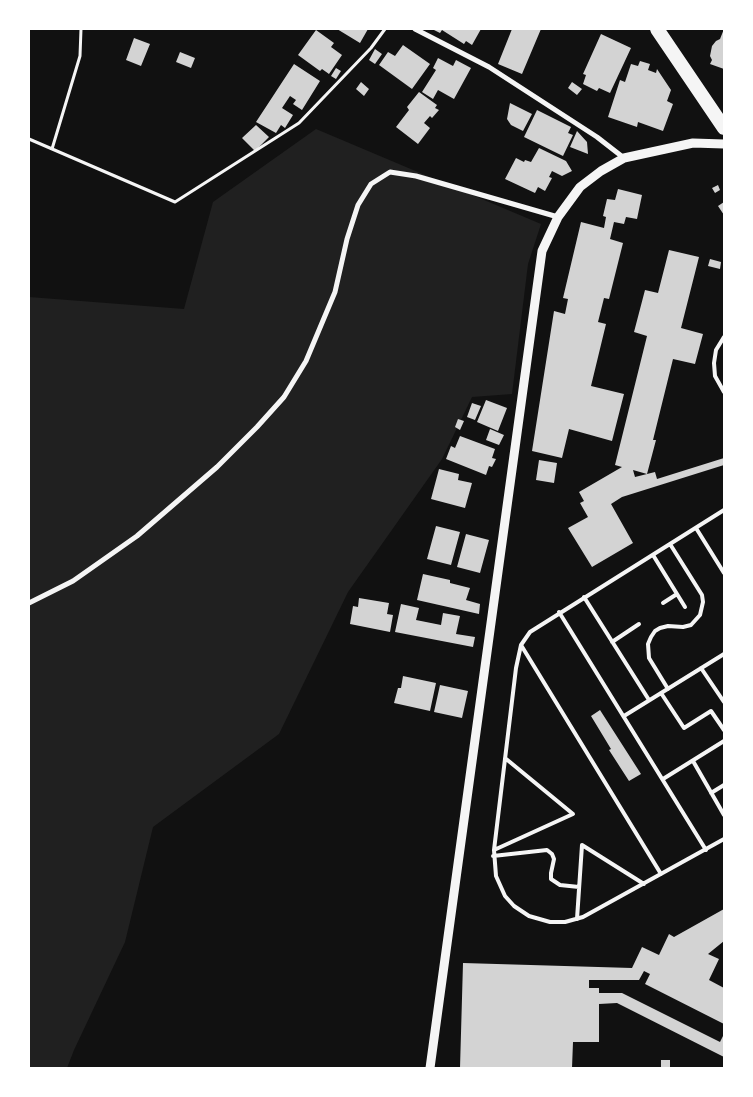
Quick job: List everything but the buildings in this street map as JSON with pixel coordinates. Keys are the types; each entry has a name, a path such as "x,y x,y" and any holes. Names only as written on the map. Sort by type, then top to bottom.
{"highway":[{"path":"657,29 724,128"}],"street":[{"path":"415,29 489,67 597,137 624,158"},
{"path":"430,1068 542,251 558,217 580,187 601,171 624,158 692,143 724,144"},
{"path":"29,603 73,581 138,536 217,467 257,428 284,397 306,361 335,292 347,238 358,205 371,184 390,172 416,176 558,217"}],"lane":[{"path":"724,337 716,350 714,363 715,376 724,392"},
{"path":"724,510 559,612 530,632 521,645 518,655 493,856 500,887 514,906 529,916 550,922 565,922 582,917 724,840"},
{"path":"696,528 724,573"},
{"path":"668,689 649,658 648,644 651,637 660,628 691,625 700,616 703,608 702,595 670,544"},
{"path":"652,555 684,607"},
{"path":"664,603 677,594"},
{"path":"584,597 649,700"},
{"path":"559,612 706,850"},
{"path":"612,642 639,624"},
{"path":"521,645 661,874"},
{"path":"624,716 724,654"},
{"path":"702,668 724,702"},
{"path":"661,694 684,728 711,711 724,730"},
{"path":"663,779 724,741"},
{"path":"494,850 573,814 505,758"},
{"path":"693,761 724,815"},
{"path":"711,793 724,785"},
{"path":"577,919 582,845 644,884"},
{"path":"493,856 546,850 552,854 554,859 551,879 560,886 579,887"}],"path":[{"path":"52,149 80,56 81,29"},
{"path":"29,139 175,202 299,123 372,48 385,29"}],"shaded area":[{"path":"316,129 541,224 528,264 512,394 472,397 442,459 348,592 279,734 153,827 125,942 67,1068 29,1068 29,297 184,309 213,202"}]}
